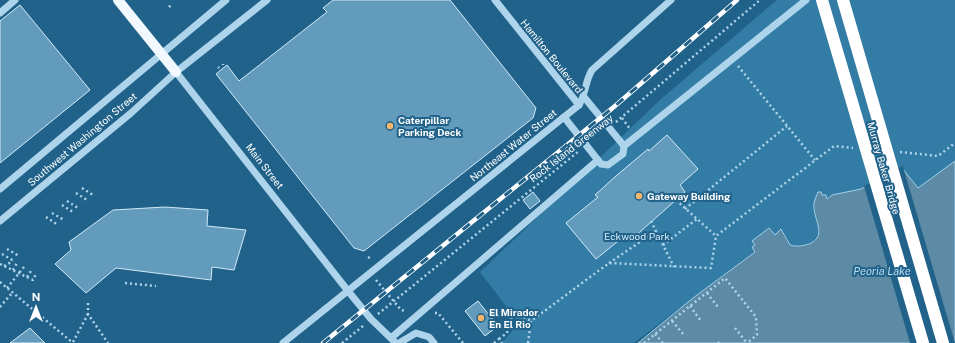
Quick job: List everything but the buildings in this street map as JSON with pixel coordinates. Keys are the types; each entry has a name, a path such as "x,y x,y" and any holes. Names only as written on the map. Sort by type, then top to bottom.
{"highway":[{"name":"Murray Baker Bridge","path":"822,0 923,343"},
{"name":"Murray Baker Bridge","path":"843,0 943,343"}],"main road":[{"name":"Main Street","path":"118,0 176,72"}],"street":[{"path":"0,13 15,0"},
{"name":"Southwest Washington Street","path":"0,189 226,0"},
{"name":"Southwest Washington Street","path":"0,221 131,113 176,72 267,0"},
{"name":"Hamilton Boulevard","path":"495,0 579,105"},
{"name":"Northeast Water Street","path":"283,343 579,105 584,97 585,83 592,70 671,0"},
{"path":"564,117 598,160 604,165 608,165 623,154 624,146 731,58 806,0"},
{"name":"Main Street","path":"176,72 348,291 371,319 395,341"},
{"path":"584,97 624,146"},
{"path":"395,341 598,160"},
{"path":"395,341 416,333 429,337 434,343"}],"path":[{"name":"Rock Island Greenway","path":"608,127 622,118 760,0"},
{"path":"731,58 815,160"},
{"path":"685,209 787,126"},
{"name":"Rock Island Greenway","path":"388,305 586,145"},
{"path":"609,263 711,268 716,236 834,146"},
{"path":"82,188 93,195"},
{"path":"76,193 87,200"},
{"path":"676,200 716,236"},
{"path":"67,201 78,208"},
{"path":"62,205 73,212"},
{"path":"52,213 64,220"},
{"path":"46,217 58,225"},
{"path":"663,245 697,219"},
{"path":"651,221 674,267"},
{"path":"528,343 531,320 656,231"},
{"path":"8,249 18,256"},
{"path":"2,254 14,261 4,266"},
{"path":"368,258 372,256"},
{"path":"13,270 17,263"},
{"path":"0,264 33,280 36,274"},
{"path":"7,288 20,274 24,267"},
{"path":"27,277 31,271"},
{"path":"644,343 725,278 756,318 757,335 747,343 735,328"},
{"path":"0,282 73,342 88,314 88,303"},
{"path":"126,284 156,286"},
{"path":"0,305 12,293"},
{"path":"707,293 718,307"},
{"path":"690,306 701,321"},
{"path":"88,314 108,343"},
{"path":"494,343 507,333 511,318 518,314 531,320"},
{"path":"672,320 684,335"},
{"path":"342,343 358,330"},
{"path":"655,334 663,343"},
{"path":"499,339 502,343"}],"green space":[{"name":"Eckwood Park","path":"777,0 955,0 955,161 918,188 902,168 861,189 832,195 813,206 818,222 818,233 817,237 808,244 799,246 790,245 782,229 775,235 769,228 755,245 755,251 634,343 502,343 519,323 480,272 661,99"}],"water":[{"name":"Peoria Lake","path":"955,161 955,343 638,343 693,298 755,252 752,247 755,245 752,241 769,228 775,235 781,229 790,245 802,246 814,241 818,237 819,233 814,206 818,192 821,192 822,195 826,195 827,199 832,195 861,189 902,168 918,188"}],"pier":[{"path":"902,166 955,343 910,343 864,186"}],"railway":[{"path":"323,343 615,106 737,0"}],"place":[{"name":"Caterpillar Parking Deck","path":"390,126"},
{"name":"Gateway Building","path":"639,196"},
{"name":"El Mirador En El Rio","path":"481,318"}]}
